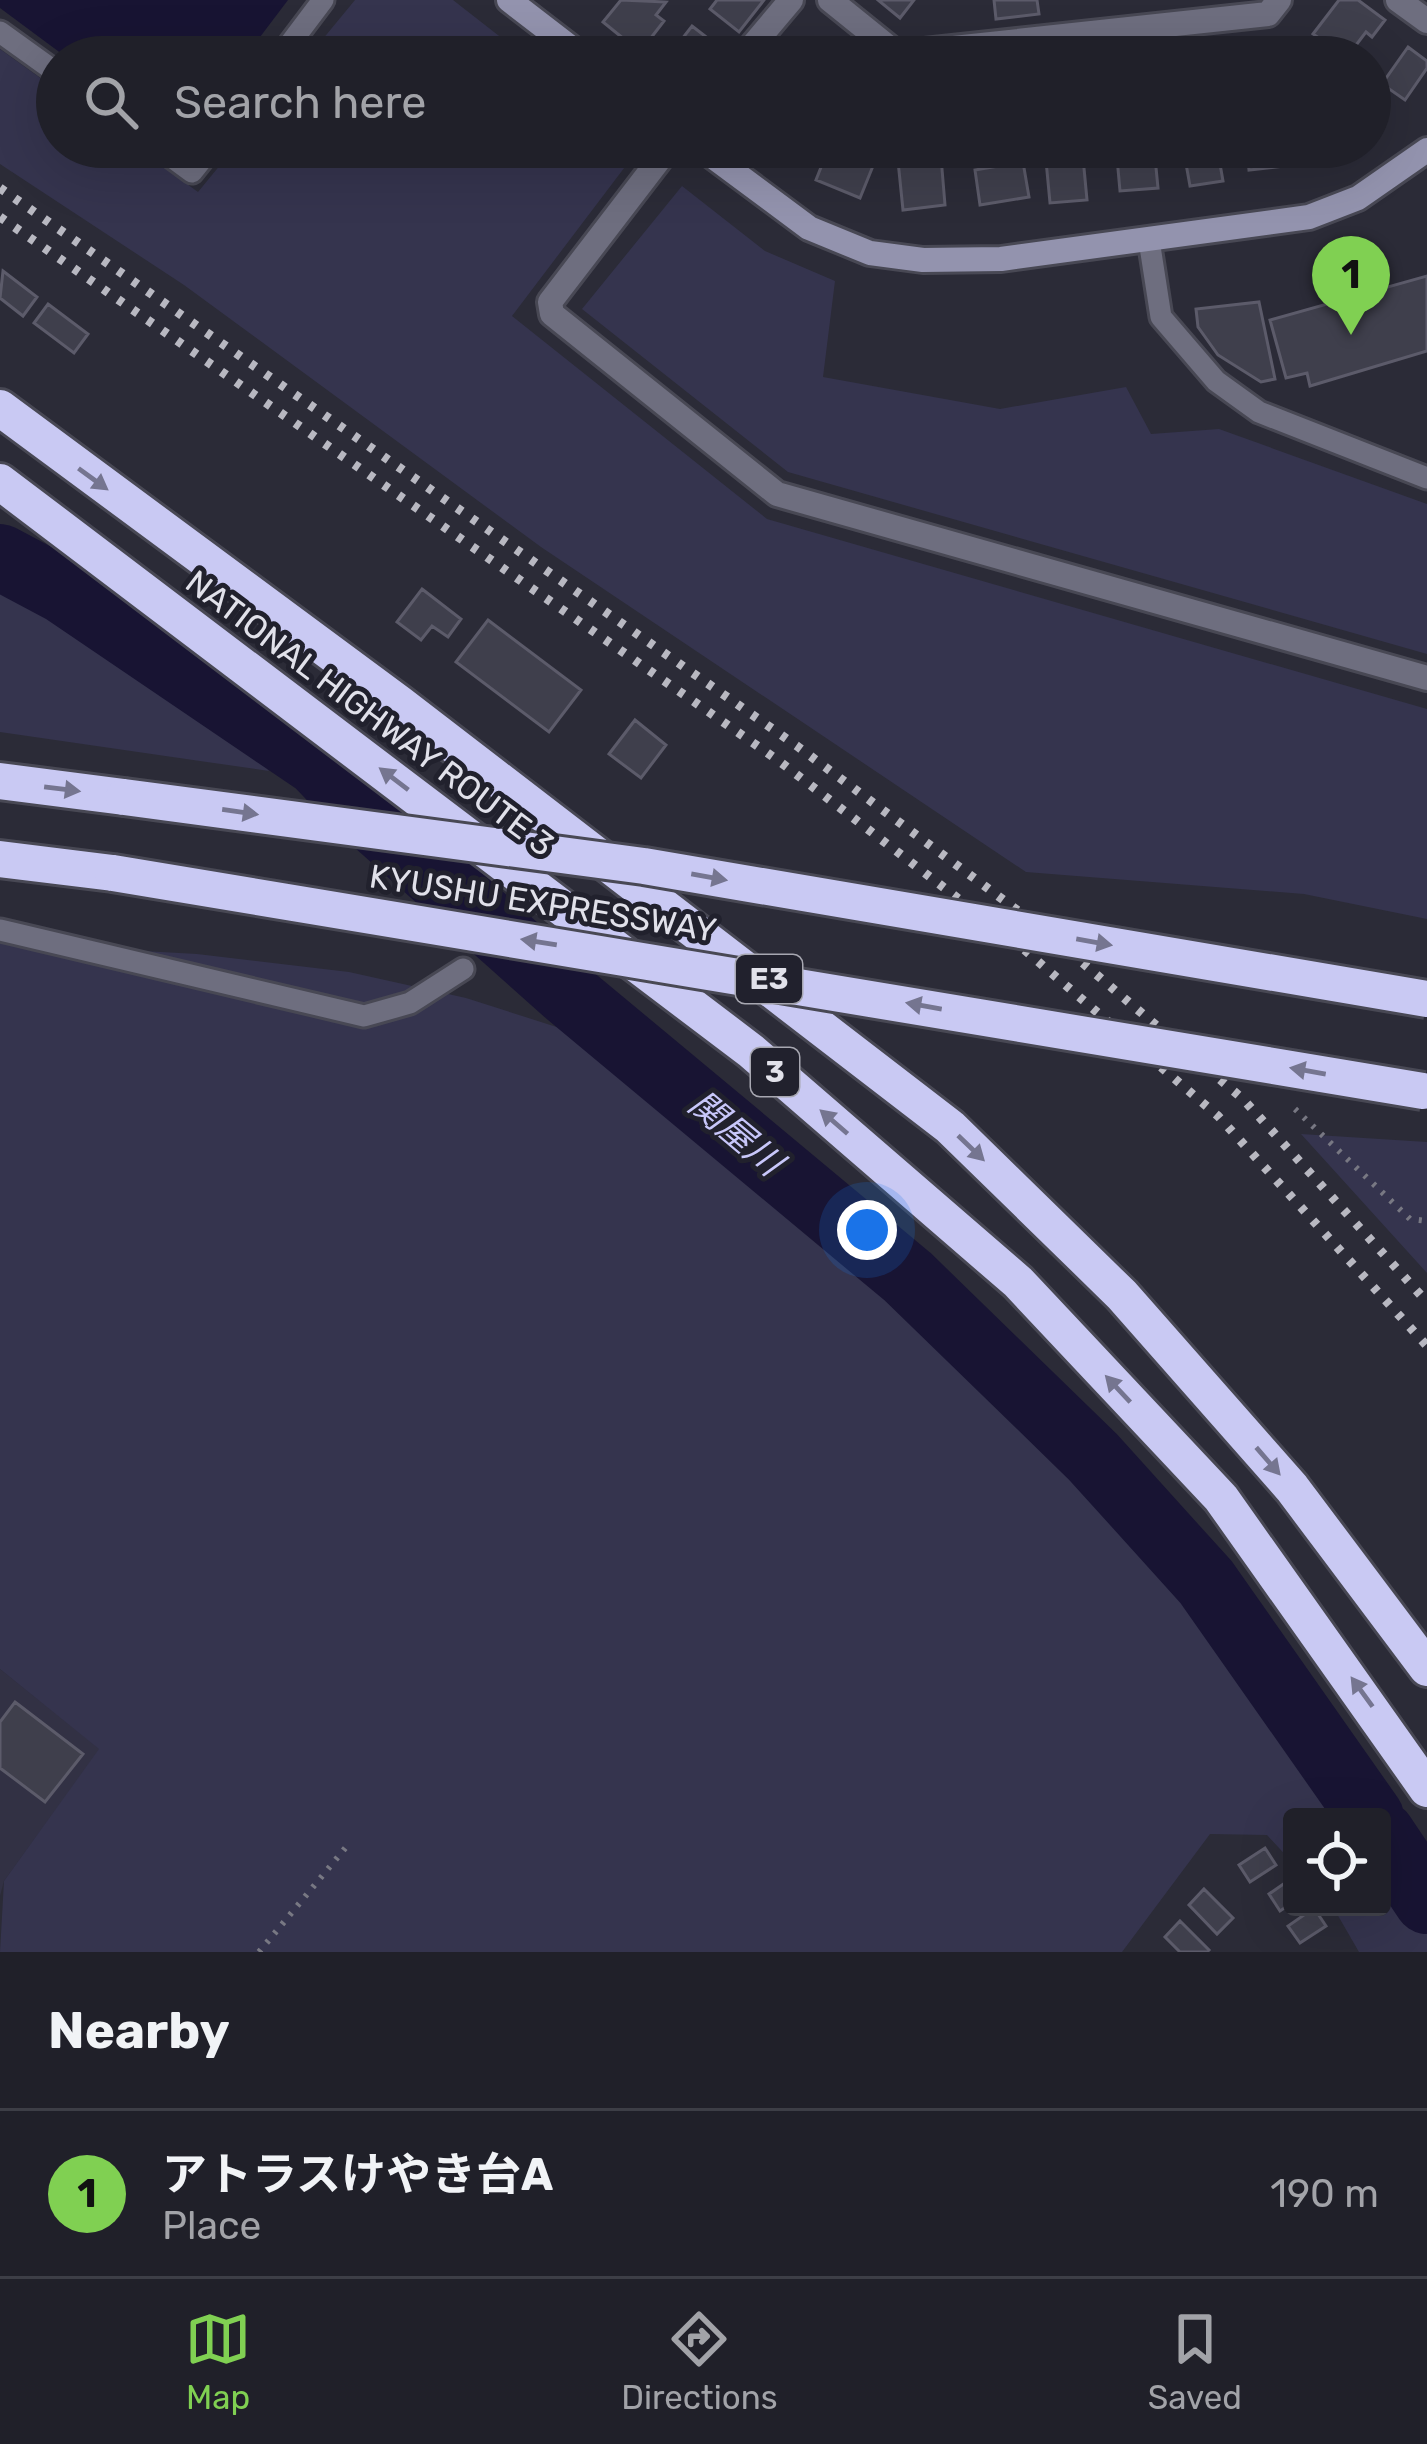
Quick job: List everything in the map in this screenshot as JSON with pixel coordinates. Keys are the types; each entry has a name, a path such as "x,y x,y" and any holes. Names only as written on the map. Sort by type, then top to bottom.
{"highway":[{"name":"NATIONAL HIGHWAY ROUTE 3","path":"0,408 400,704 950,1127 1122,1294 1292,1488 1427,1668"},
{"name":"NATIONAL HIGHWAY ROUTE 3","path":"0,482 751,1051 1018,1282 1221,1498 1427,1789"},
{"name":"KYUSHU EXPRESSWAY","path":"0,781 644,866 1427,999"},
{"name":"KYUSHU EXPRESSWAY","path":"0,859 113,873 1425,1091"}],"street":[{"path":"508,0 555,36"},
{"path":"761,36 791,0"},
{"path":"830,0 875,36"},
{"path":"1064,36 1268,14 1279,0"},
{"path":"1398,0 1427,21"},
{"path":"729,168 809,227 870,253 923,260 1001,259 1309,217 1358,198 1427,150"},
{"path":"652,168 550,302 552,314 777,494 1427,678"}],"lane":[{"path":"295,36 322,0"},
{"path":"0,32 36,58"},
{"path":"1149,240 1161,317 1216,381 1259,412 1427,478"},
{"path":"0,930 364,1016 410,1003 463,969"}],"path":[{"path":"1291,1105 1410,1219 1427,1221"},
{"path":"260,1952 347,1846"}],"shaded area":[{"path":"0,0 288,0 261,36 38,36 0,8"},
{"path":"355,0 453,0 499,36 325,36"},
{"path":"0,49 36,75 36,168 165,168 198,192 218,168 624,168 512,316 767,519 1427,709 1427,919 1304,894 1026,872 541,547 184,285 0,164"},
{"path":"682,186 765,251 835,281 823,377 1000,409 1126,387 1151,434 1219,429 1427,504 1427,654 788,472 582,309"},
{"path":"0,582 145,664 215,717 269,771 0,732"},
{"path":"0,943 197,954 349,972 466,998 594,1039 723,1157 939,1321 1237,1644 1350,1808 1283,1808 1283,1852 1267,1835 1210,1834 1122,1952 0,1952 4,1881 99,1749 0,1669"},
{"path":"1301,1134 1427,1142 1427,1273"},
{"path":"0,1669 100,1749 4,1881 0,1896"},
{"path":"1391,1869 1427,1921 1427,1952 1359,1952 1338,1916 1391,1916"}],"building":[{"path":"621,0 666,2 656,15 664,21 652,36 620,36 603,22"},
{"path":"717,0 764,0 739,32 710,9"},
{"path":"878,0 914,0 900,18"},
{"path":"994,0 1037,0 1039,14 996,19"},
{"path":"1339,0 1358,0 1385,20 1373,36 1366,32 1363,36 1313,34"},
{"path":"692,26 705,36 684,36"},
{"path":"1408,47 1427,61 1405,100 1391,90 1391,71"},
{"path":"821,168 872,168 860,198 816,180"},
{"path":"899,168 942,168 945,205 903,210"},
{"path":"1024,168 1029,197 980,205 975,170"},
{"path":"1047,168 1084,168 1087,200 1050,203"},
{"path":"1118,168 1156,168 1158,188 1120,191"},
{"path":"1187,168 1221,168 1223,181 1190,186"},
{"path":"3,271 37,297 23,316 0,298"},
{"path":"1427,276 1427,351 1310,386 1307,373 1286,378 1270,320"},
{"path":"1259,302 1275,379 1261,382 1218,355 1198,327 1196,309"},
{"path":"48,304 88,334 74,353 34,323"},
{"path":"422,589 461,619 448,637 432,626 421,640 397,622"},
{"path":"488,620 581,690 549,732 456,662"},
{"path":"635,720 666,745 641,778 609,754"},
{"path":"15,1702 83,1754 45,1802 0,1768 0,1722"},
{"path":"1265,1848 1276,1865 1250,1882 1239,1865"},
{"path":"1283,1884 1283,1909 1280,1911 1269,1894"},
{"path":"1204,1889 1233,1918 1217,1934 1189,1905"},
{"path":"1302,1916 1319,1916 1326,1926 1300,1943 1288,1926"},
{"path":"1180,1921 1207,1952 1180,1952 1165,1937"}],"waterway":[{"name":"関屋川","path":"0,557 62,590 317,763 363,811 567,993 908,1277 1093,1457 1206,1582 1365,1808"},
{"name":"関屋川","path":"1391,1847 1427,1901"}],"railway":[{"path":"0,188 797,746 1045,931 1243,1099 1427,1302"},
{"path":"0,217 779,761 1020,946 1218,1116 1427,1346"}],"place":[{"name":"アトラスけやき台A","path":"1351,335"}]}
